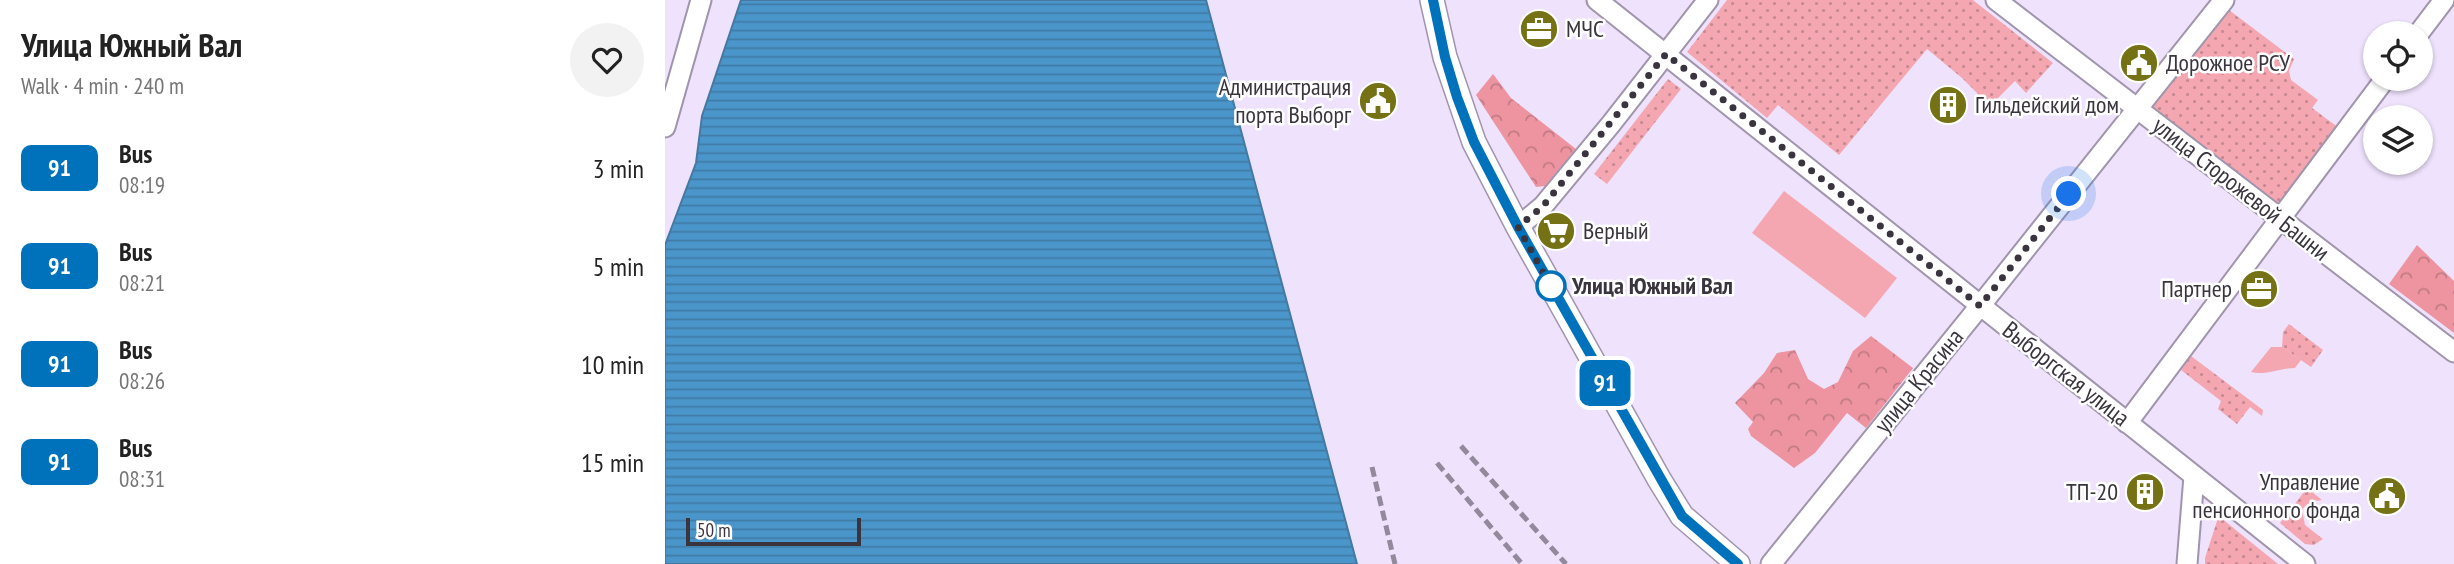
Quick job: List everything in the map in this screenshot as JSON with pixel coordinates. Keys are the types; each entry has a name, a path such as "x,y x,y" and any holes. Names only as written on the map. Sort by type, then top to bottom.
{"street":[{"path":"665,127 701,0"},
{"path":"1433,0 1457,97 1474,142 1518,227 1682,516 1738,564"},
{"name":"Выборгская улица","path":"1597,0 2305,564"},
{"path":"1518,227 1543,206 1708,0"},
{"name":"улица Сторожевой Башни","path":"1996,0 2454,352"},
{"name":"улица Красина","path":"1771,564 2224,0"},
{"path":"2428,21 2444,0"},
{"path":"2127,423 2376,91"},
{"path":"2187,564 2194,475"}],"shaded area":[{"path":"1727,0 1973,0 2053,63 2026,93 2015,81 1990,106 1927,49 1839,155 1778,105 1767,118 1687,52"},
{"path":"2229,10 2294,59 2289,71 2291,80 2318,100 2312,108 2339,128 2280,207 2150,107"},
{"path":"1668,79 1681,89 1607,184 1594,174"},
{"path":"1784,191 1897,278 1865,318 1752,233"},
{"path":"2289,324 2323,350 2311,367 2282,347 2283,332"},
{"path":"2271,347 2282,347 2301,360 2295,368 2251,372"},
{"path":"2191,356 2263,410 2262,416 2250,407 2237,424 2218,409 2221,401 2181,370"},
{"path":"2307,488 2322,500 2313,501 2302,510 2305,525 2323,539 2314,545 2305,544 2280,523"},
{"path":"2218,518 2221,518 2278,564 2205,564"}],"green space":[{"path":"1493,74 1511,98 1576,149 1545,186 1536,187 1476,95"},
{"path":"2417,245 2454,281 2454,333 2389,284"},
{"path":"1871,336 1913,368 1866,428 1847,413 1815,453 1794,468 1751,436 1748,429 1753,422 1735,403 1764,373 1777,353 1795,350 1808,379 1824,389 1838,382 1853,351"}],"water":[{"path":"741,0 1206,0 1357,564 665,564 665,245 696,163 702,116"}],"railway":[{"path":"1461,446 1566,564"},
{"path":"1437,463 1522,564"},
{"path":"1372,467 1395,564"}],"bus line":[{"name":"91","path":"1433,0 1457,97 1474,142 1518,227 1682,516 1738,564"}],"place":[{"name":"МЧС","path":"1539,29"},
{"name":"Дорожное РСУ","path":"2139,63"},
{"name":"Администрация порта Выборг","path":"1378,101"},
{"name":"Гильдейский дом","path":"1948,105"},
{"name":"Верный","path":"1556,231"},
{"name":"Улица Южный Вал","path":"1551,286"},
{"name":"Партнер","path":"2259,289"},
{"name":"ТП-20","path":"2145,492"},
{"name":"Управление пенсионного фонда","path":"2387,496"}],"route":[{"path":"1551,286 1553,290 1518,227 1543,206 1666,54 1980,306 2069,194"}]}
